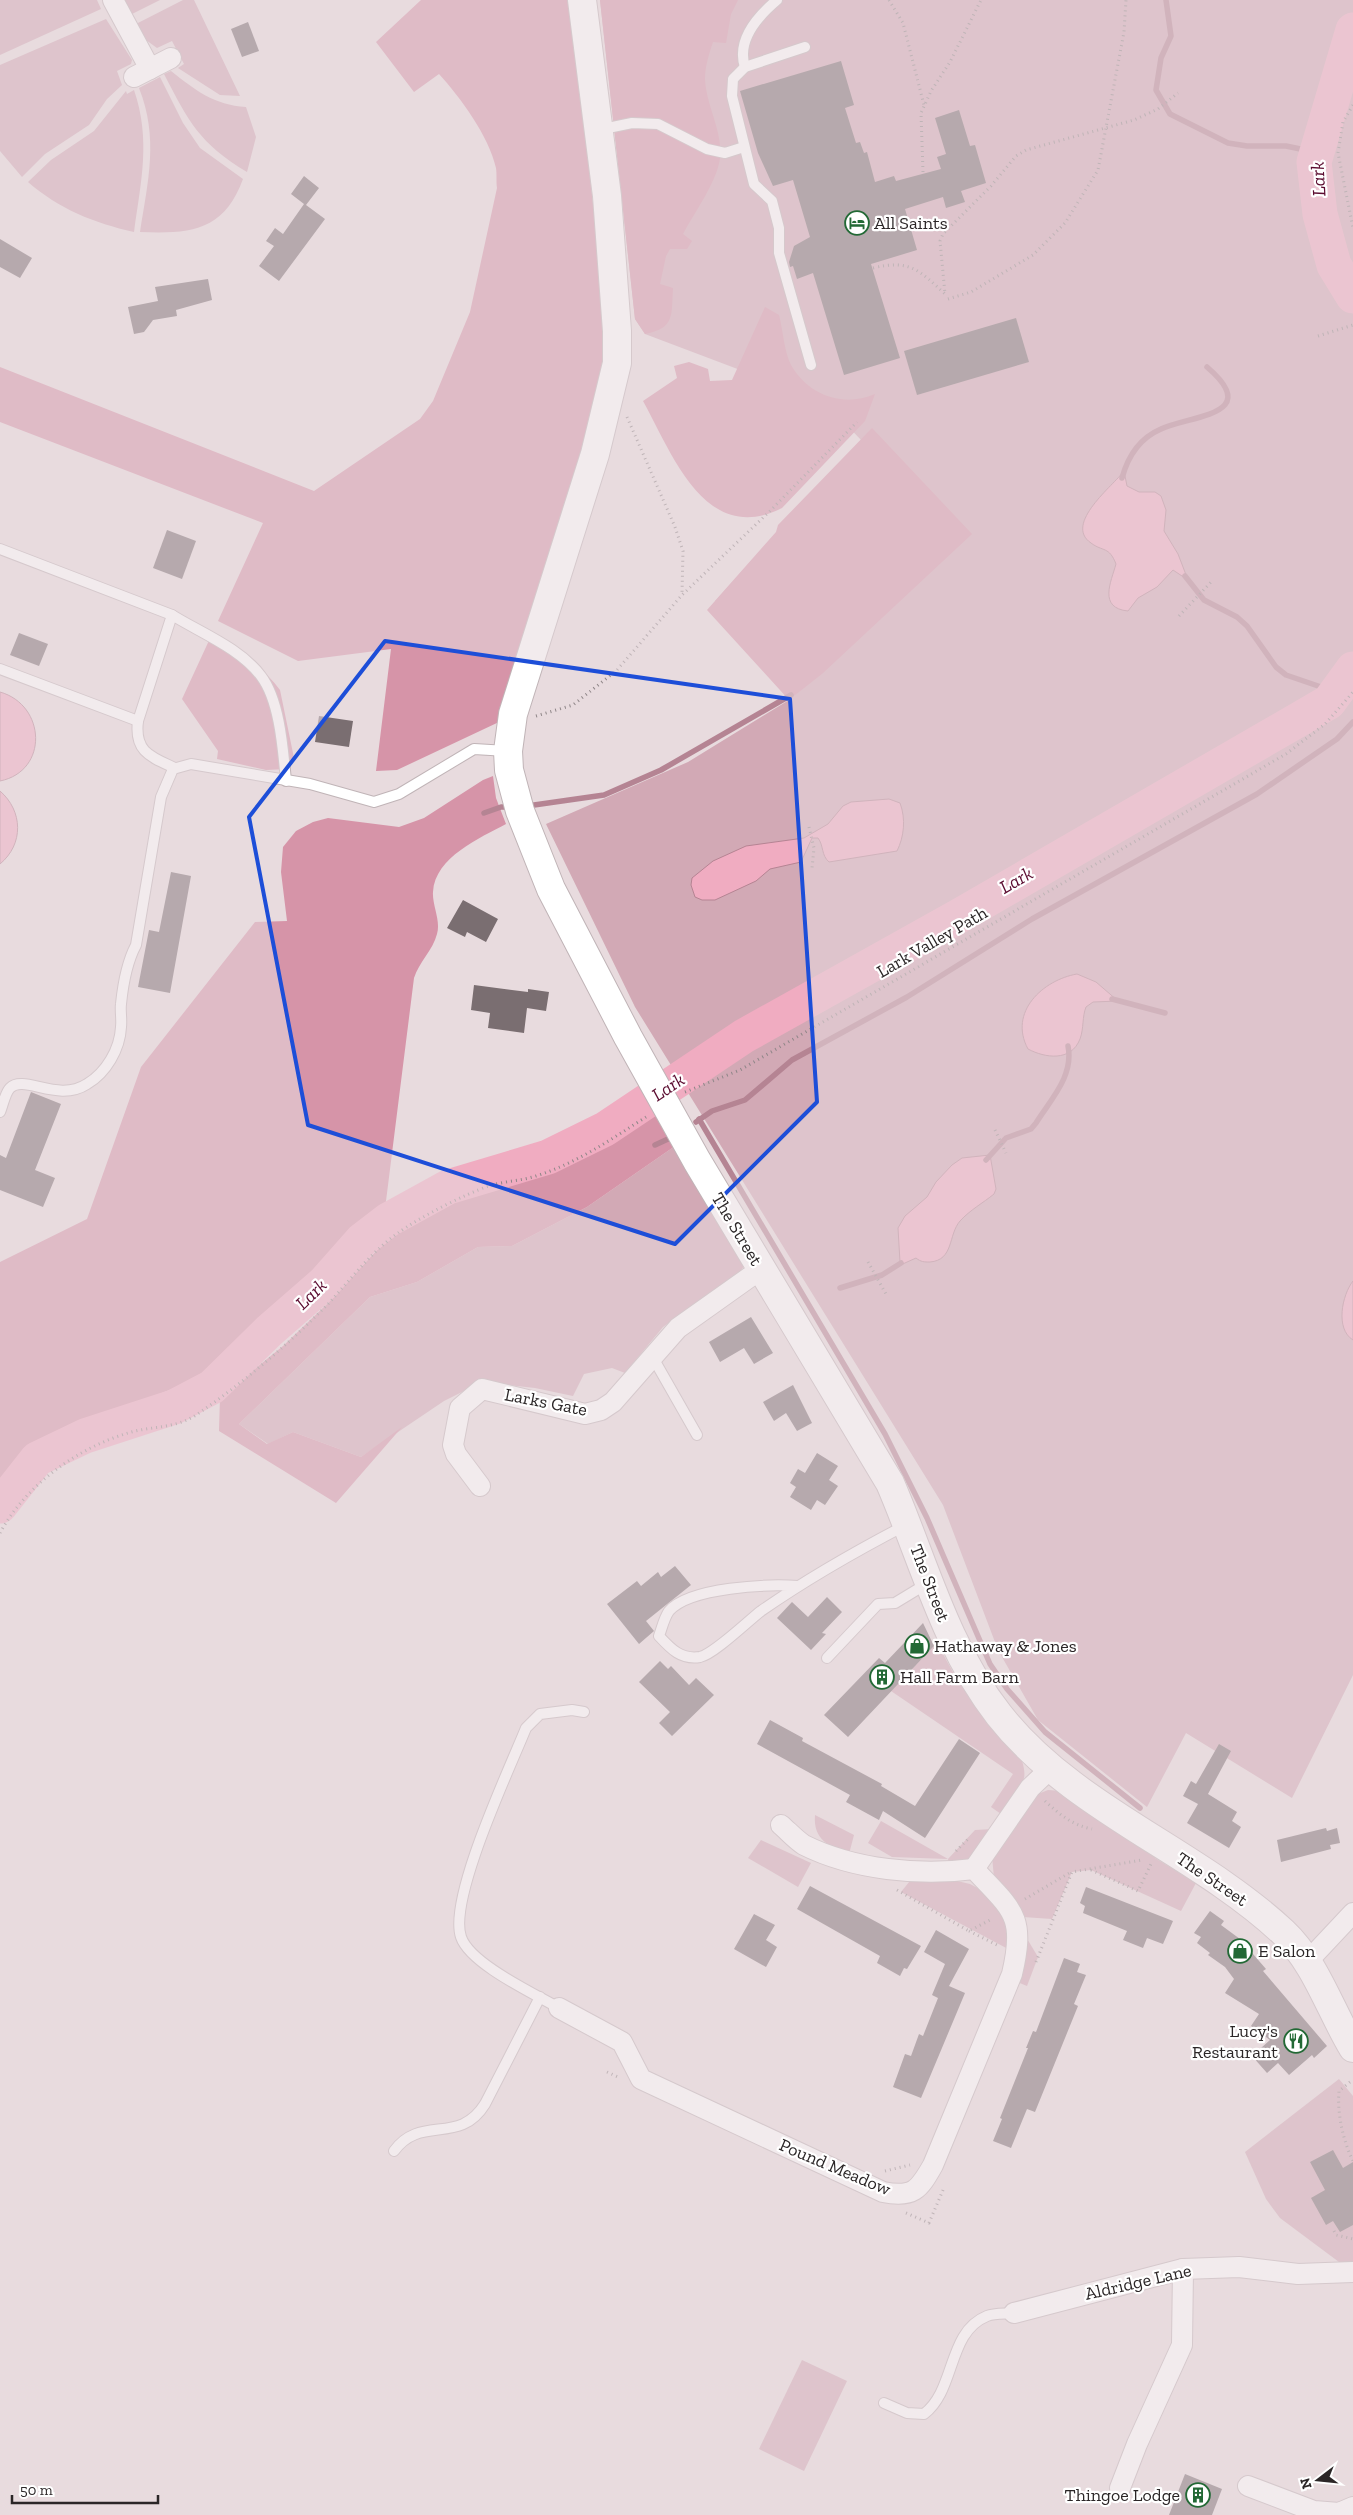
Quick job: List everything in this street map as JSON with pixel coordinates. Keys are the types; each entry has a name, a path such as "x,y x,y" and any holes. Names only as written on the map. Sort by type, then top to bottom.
{"main road":[{"name":"The Street","path":"582,0 597,130 607,196 617,331 617,362 595,454 513,714 508,751 509,770 518,802 551,889 661,1097 761,1269 868,1443 890,1483 908,1524 943,1619 978,1686 1000,1716 1050,1769 1112,1813 1191,1863 1251,1905 1284,1933 1307,1962 1353,2048"}],"street":[{"path":"113,0 142,73 170,58"},
{"name":"Larks Gate","path":"480,1486 456,1454 453,1445 460,1408 470,1398 482,1389 585,1414 602,1410 613,1402 678,1328 761,1269"},
{"path":"781,1825 802,1844 832,1856 868,1865 954,1872 974,1869 1030,1788 1050,1769"},
{"name":"Pound Meadow","path":"559,2008 622,2042 642,2079 883,2192 898,2195 910,2193 922,2185 933,2165 1012,1974 1018,1948 1017,1925 1011,1909 974,1869"},
{"path":"1307,1962 1353,1913"},
{"name":"Aldridge Lane","path":"1014,2313 1183,2269 1239,2267 1298,2274 1353,2272"},
{"path":"1120,2488 1137,2444 1182,2344 1183,2269"},
{"path":"1248,2486 1314,2511 1344,2512"}],"lane":[{"path":"745,67 742,55 749,32 754,22 776,0"},
{"path":"805,47 745,67 734,79 732,96 754,184 772,201 779,228 779,253 811,364"},
{"path":"597,130 632,124 658,124 707,149 725,153 744,147"},
{"path":"0,549 172,615 242,657 262,676 271,694 286,781"},
{"path":"172,615 138,721 138,742 144,750 175,768"},
{"path":"0,669 138,721"},
{"path":"0,1112 9,1089 15,1084 22,1082 54,1092 70,1092 87,1084 111,1062 121,1029 121,1005 128,964 136,944 160,797 173,769 191,764 310,784 374,802 399,794 474,750 508,751"},
{"path":"652,1356 697,1435"},
{"path":"798,1586 756,1585 686,1599 670,1610 659,1636 674,1651 687,1658 703,1656 760,1612 798,1586 862,1548 908,1524"},
{"path":"827,1658 878,1604 895,1603 929,1583"},
{"path":"559,2008 482,1963 462,1938 459,1915 466,1878 526,1728 540,1714 572,1710 584,1712"},
{"path":"394,2151 406,2137 413,2134 459,2127 475,2117 485,2104 540,1997"},
{"path":"884,2402 907,2413 924,2414 933,2407 941,2394 948,2372 971,2324 989,2315 1014,2313"}],"path":[{"path":"889,0 903,23 924,106"},
{"path":"923,172 921,113 931,91 950,62 981,0"},
{"path":"948,299 971,292 1033,255 1065,223 1098,170 1124,32 1126,0"},
{"path":"873,268 889,265 910,266 919,270 945,294 940,241 942,234 992,186 1016,156 1039,145 1106,129 1134,120 1158,109 1178,93"},
{"path":"1353,105 1343,122 1338,153 1353,228"},
{"path":"1318,336 1353,326"},
{"path":"611,385 632,425 675,527 683,551 682,595"},
{"path":"513,714 532,717 573,705 617,670 682,595 770,511 857,422"},
{"path":"1179,616 1213,580"},
{"name":"Lark Valley Path","path":"0,1532 10,1514 56,1469 93,1447 128,1432 164,1427 193,1416 220,1397 283,1346 327,1304 377,1250 399,1232 427,1216 489,1186 534,1177 583,1157 661,1097 681,1093 740,1070 1286,754 1325,724 1353,692"},
{"path":"809,827 814,841 812,868"},
{"path":"995,1130 1006,1153"},
{"path":"868,1262 886,1294"},
{"path":"955,1853 971,1836"},
{"path":"969,1930 1011,1909 1056,1879 1072,1872 1154,1858 1138,1891 1090,1870"},
{"path":"1035,1964 1072,1872"},
{"path":"892,1888 998,1945"},
{"path":"607,2072 625,2080"},
{"path":"1350,2082 1339,2091 1338,2102 1339,2116 1353,2161"},
{"path":"876,2173 917,2164"},
{"path":"902,2211 929,2223 944,2187"},
{"path":"1334,2231 1336,2235 1353,2239"}],"highlighted area":[{"path":"385,641 790,699 817,1102 675,1244 308,1125 249,817"}],"shaded area":[{"path":"0,0 97,0 101,9 0,55"},
{"path":"124,0 160,0 132,14"},
{"path":"183,0 194,0 240,96 220,95 178,68 184,64 172,41 157,48 146,40 136,24"},
{"path":"421,0 571,0 608,342 570,503 525,630 499,722 397,770 376,771 391,649 298,661 218,621 263,523 0,422 0,367 314,491 420,419 433,401 470,312 497,188 496,168 487,143 473,118 447,83 439,74 414,92 376,42"},
{"path":"600,0 1353,0 1353,1675 1292,1798 1186,1733 1147,1807 1038,1720 998,1650 943,1505 635,1007 546,824 688,762 789,700 802,689 715,601 861,440 825,402 645,334 635,319"},
{"path":"600,0 738,0 731,14 726,43 713,42 706,69 706,89 719,138 720,158 718,167 710,187 683,234 692,241 687,249 670,249 666,256 660,284 673,288 670,318 662,328 645,334 635,319"},
{"path":"106,19 132,60 131,64 117,71 122,85 107,99 89,125 45,154 22,177 0,151 0,65"},
{"path":"171,71 197,90 215,100 246,107 256,137 247,172 217,151 197,130 164,74"},
{"path":"160,77 183,123 200,148 243,179 226,210 216,219 203,226 175,232 140,232 150,160 150,142 149,124 139,88"},
{"path":"134,90 142,126 143,161 134,232 78,214 52,200 28,182 51,160 94,131 126,91 127,94"},
{"path":"765,307 779,315 785,347 791,365 807,384 827,396 839,399 851,400 875,394 865,421 782,508 755,517 732,515 712,505 694,489 679,468 643,401 677,378 674,366 689,362 708,369 710,381 732,380"},
{"path":"872,428 972,534 823,673 789,700 707,610 776,532 778,525"},
{"path":"1124,471 1127,486 1139,492 1155,492 1161,496 1166,510 1164,531 1178,554 1188,580 1173,570 1157,587 1138,598 1128,611 1119,609 1110,600 1110,586 1116,564 1111,554 1091,543 1084,535 1083,526 1086,516 1093,505"},
{"path":"212,634 257,666 280,690 294,758 287,769 266,770 217,759 218,751 182,699"},
{"path":"0,692 15,699 26,710 33,723 36,738 34,752 27,765 16,775 0,781"},
{"path":"493,776 496,798 506,824 472,842 450,859 436,880 433,892 438,929 435,940 414,978 385,1209 326,1264 272,1324 249,1345 186,1383 75,1427 35,1454 0,1500 0,1262 87,1219 141,1067 255,922 287,921 281,872 283,847 296,831 313,822 328,818 399,827 424,818 483,780"},
{"path":"0,791 13,808 18,828 13,847 0,864"},
{"path":"889,799 900,803 903,815 903,834 897,851 829,862 818,838 812,838 801,862 770,869 756,881 715,900 702,900 695,897 691,885 692,878 713,861 746,846 804,838 828,824 843,806 851,802"},
{"path":"1077,974 1096,982 1118,1001 1093,1002 1086,1007 1080,1039 1070,1052 1064,1055 1050,1056 1028,1049 1023,1035 1022,1023 1032,1000 1052,983 1064,977"},
{"path":"659,1109 678,1144 587,1207 512,1246 478,1247 417,1282 370,1297 239,1424 267,1444 293,1432 361,1457 402,1427 336,1503 219,1431 220,1397 283,1346 327,1304 377,1250 399,1232 427,1216 489,1186 534,1177 583,1157"},
{"path":"678,1144 744,1266 740,1272 663,1327 625,1373 612,1368 584,1374 573,1396 535,1388 482,1382 444,1401 361,1457 293,1432 268,1444 239,1424 370,1297 417,1282 478,1247 512,1246 587,1207"},
{"path":"990,1155 996,1189 994,1194 960,1221 950,1246 943,1257 930,1262 923,1262 916,1258 896,1267 900,1262 898,1228 905,1216 927,1197 936,1182 952,1165 962,1158"},
{"path":"1353,1281 1353,1340 1347,1335 1344,1328 1342,1312 1343,1303"},
{"path":"937,1643 960,1685 972,1676 1005,1726 1020,1755 1024,1768 1024,1778 1017,1793 1001,1814 991,1807 1013,1774 891,1691"},
{"path":"1048,1790 1061,1791 1163,1846 1155,1858 1196,1883 1181,1911 1091,1870 1072,1872 1052,1919 1023,1917 994,1878 992,1856 1038,1794"},
{"path":"815,1815 854,1835 849,1854 824,1841 817,1831"},
{"path":"881,1821 948,1859 892,1857 868,1843"},
{"path":"993,1829 970,1859 949,1866 948,1859 975,1830"},
{"path":"761,1840 811,1863 798,1887 748,1858"},
{"path":"914,1876 953,1880 970,1884 985,1892 1005,1912 1010,1950 901,1892"},
{"path":"1026,1937 1038,1957 1027,1986 1010,1979"},
{"path":"1339,2079 1353,2096 1353,2263 1339,2262 1280,2218 1266,2199 1245,2152"},
{"path":"802,2360 847,2381 804,2471 759,2449"}],"building":[{"path":"248,22 259,51 242,57 231,29"},
{"name":"All Saints","path":"841,61 854,105 845,108 856,143 860,142 864,153 867,152 875,182 894,176 896,181 941,169 937,157 946,154 935,118 959,110 970,146 975,145 986,183 961,191 965,202 946,208 943,197 905,209 917,250 871,264 900,358 844,375 813,273 797,279 793,266 790,267 789,262 794,246 810,237 793,180 773,186 758,153 740,91"},
{"path":"304,176 319,188 306,205 325,219 279,281 259,266 274,246 266,241 275,228 283,234 304,204 291,194"},
{"path":"0,239 32,258 20,278 0,267"},
{"path":"208,279 212,300 176,310 177,316 153,320 144,332 134,334 128,307 158,301 155,287"},
{"path":"1016,318 1029,362 917,395 904,351"},
{"path":"167,530 196,541 182,579 153,568"},
{"path":"19,633 48,644 39,666 10,655"},
{"path":"319,716 353,721 349,747 315,742"},
{"path":"171,872 191,876 170,993 138,987 149,930 159,932"},
{"path":"463,900 498,919 486,942 467,932 465,937 447,928"},
{"path":"474,985 528,992 528,989 549,992 546,1011 527,1008 524,1033 488,1028 490,1013 471,1010"},
{"path":"31,1092 61,1104 35,1170 55,1178 43,1207 0,1190 0,1155 6,1158"},
{"path":"751,1317 773,1353 754,1364 744,1348 720,1362 709,1342"},
{"path":"793,1385 812,1423 797,1431 786,1413 774,1421 763,1402"},
{"path":"817,1453 838,1466 829,1480 838,1486 825,1505 817,1500 811,1510 790,1497 796,1487 790,1483 798,1469 805,1473"},
{"path":"675,1566 691,1585 646,1621 654,1631 639,1644 607,1604 637,1581 641,1586 658,1572 661,1577"},
{"path":"827,1597 842,1612 822,1633 826,1634 811,1650 777,1618 792,1602 808,1617"},
{"name":"Hall Farm Barn","path":"923,1623 934,1646 848,1737 824,1715 879,1658 885,1663"},
{"path":"660,1661 668,1669 671,1666 689,1685 696,1678 714,1695 672,1736 659,1723 670,1712 639,1682"},
{"path":"770,1720 803,1738 802,1741 882,1784 881,1786 915,1806 959,1739 980,1753 925,1838 883,1811 879,1820 846,1802 850,1795 757,1744"},
{"path":"1219,1744 1231,1751 1208,1794 1237,1812 1232,1821 1241,1827 1229,1848 1187,1823 1198,1804 1183,1796 1191,1781 1196,1784"},
{"path":"1326,1828 1327,1831 1337,1828 1340,1843 1330,1845 1331,1849 1281,1862 1277,1840"},
{"path":"810,1886 921,1946 907,1969 904,1968 900,1976 877,1963 880,1956 797,1909"},
{"path":"1086,1887 1173,1921 1163,1944 1147,1938 1143,1948 1123,1940 1127,1931 1083,1913 1085,1906 1080,1903"},
{"path":"1210,1911 1224,1921 1221,1925 1240,1939 1266,1969 1263,1971 1327,2046 1314,2058 1312,2055 1289,2075 1278,2063 1267,2073 1252,2056 1270,2040 1251,2026 1259,2014 1225,1993 1234,1979 1225,1967 1208,1955 1210,1953 1197,1943 1201,1937 1194,1933"},
{"path":"754,1914 775,1925 766,1940 777,1947 766,1967 734,1949"},
{"path":"936,1930 969,1949 949,1986 965,1993 921,2098 893,2087 905,2054 911,2056 919,2034 923,2036 938,1998 932,1995 945,1964 924,1952"},
{"path":"1064,1958 1080,1964 1077,1972 1086,1975 1074,2004 1078,2006 1035,2112 1027,2109 1011,2148 993,2141 1002,2119 1000,2118 1028,2048 1026,2048 1033,2031 1036,2032"},
{"path":"1333,2150 1343,2168 1353,2162 1353,2225 1340,2232 1333,2221 1326,2225 1311,2198 1325,2190 1310,2162"},
{"name":"Thingoe Lodge","path":"1185,2474 1222,2489 1212,2515 1169,2515"}],"waterway":[{"path":"1166,0 1171,36 1161,58 1156,90 1170,114 1228,143 1247,146 1286,146 1310,151 1315,156"},
{"name":"Lark","path":"1353,30 1314,162 1320,214 1334,265 1353,296"},
{"path":"1122,478 1131,455 1147,437 1174,424 1216,411 1225,404 1228,395 1223,383 1207,367"},
{"path":"1185,576 1204,600 1237,617 1247,626 1276,667 1286,675 1324,688 1328,695 1327,700"},
{"name":"Lark","path":"0,1506 37,1459 85,1436 174,1407 212,1387 269,1331 324,1283 362,1240 388,1220 448,1187 548,1157 605,1129 744,1036 959,916 1329,702 1353,669"},
{"path":"527,806 604,795 661,770 791,695"},
{"path":"696,1122 712,1111 745,1100 792,1060 907,997 1032,919 1257,794 1337,739 1353,722"},
{"path":"484,813 501,807 513,807"},
{"path":"1112,999 1165,1013"},
{"path":"986,1160 1006,1138 1031,1129 1036,1123 1060,1087 1068,1067 1068,1046"},
{"path":"699,1119 885,1434 927,1518 990,1664 1007,1689 1045,1732 1140,1808"},
{"path":"655,1145 668,1139"},
{"path":"840,1288 882,1275 901,1263"}],"place":[{"name":"All Saints","path":"857,223"},
{"name":"Hathaway & Jones","path":"917,1646"},
{"name":"Hall Farm Barn","path":"882,1677"},
{"name":"E Salon","path":"1240,1951"},
{"name":"Lucy's Restaurant","path":"1296,2041"},
{"name":"Thingoe Lodge","path":"1198,2495"}]}
